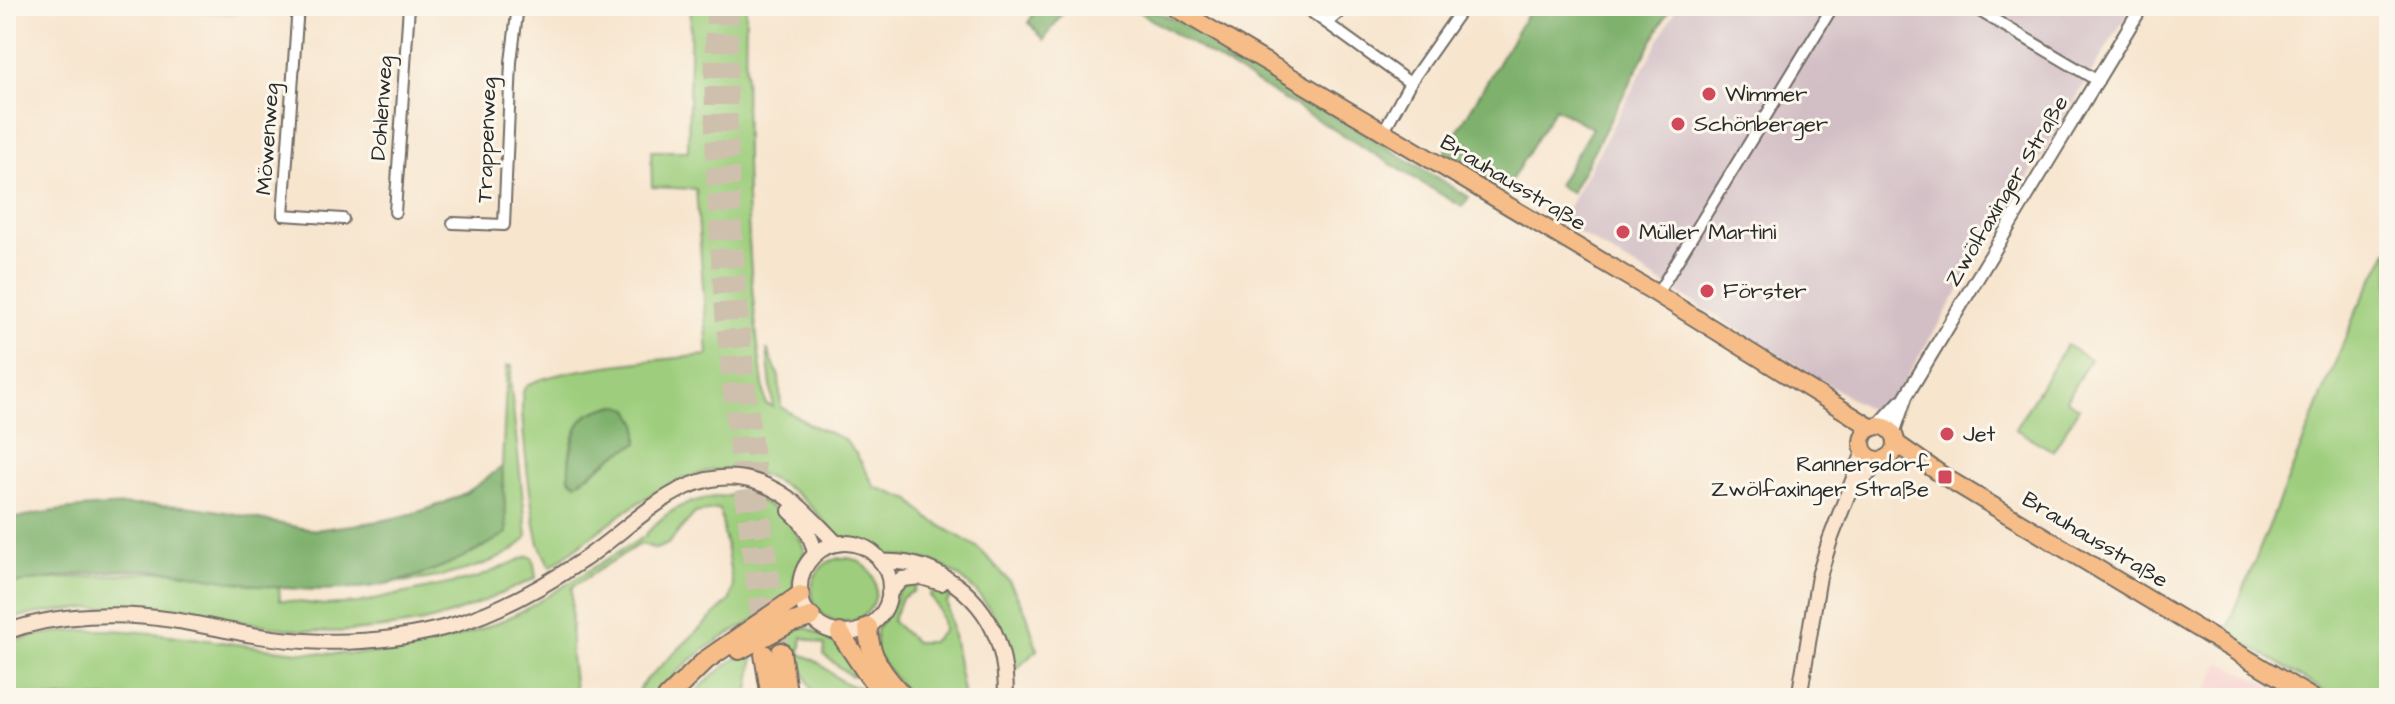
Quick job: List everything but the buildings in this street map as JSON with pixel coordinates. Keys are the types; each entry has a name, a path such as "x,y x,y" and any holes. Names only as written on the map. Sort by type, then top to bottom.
{"highway":[{"path":"667,698 706,660 800,595"},
{"path":"683,698 712,670 750,642 790,623 811,617"},
{"path":"868,627 868,644 879,667 905,698"},
{"path":"840,633 868,675 888,698"},
{"path":"770,695 773,653 788,698"}],"main road":[{"name":"Brauhausstraße","path":"1172,6 1657,294 1829,402 1879,442 1945,477 2221,643 2293,693 2313,698"},
{"path":"1799,698 1819,576 1845,503 1879,442"},
{"path":"6,632 55,620 132,617 171,620 304,641 359,642 407,636 453,625 498,609 584,560 655,504 686,486 702,481 740,478 782,493 837,544"},
{"path":"642,516 698,492 731,487 752,490 770,497 795,515 806,528 815,554"},
{"path":"837,544 862,546 881,562 887,573 889,593 883,611 868,627 854,632 829,630 811,617 800,595 803,572 815,554 837,544"},
{"path":"881,562 926,568 961,589 977,604 1000,646 1006,698"},
{"path":"889,593 902,579 921,577 961,589"}],"street":[{"name":"Möwenweg","path":"298,6 283,215 343,219"},
{"name":"Dohlenweg","path":"395,212 409,6"},
{"name":"Trappenweg","path":"453,223 504,225 511,62 518,6"},
{"path":"1303,6 1410,83"},
{"path":"1328,22 1347,6"},
{"path":"1383,132 1410,83 1464,6"},
{"path":"1657,294 1833,6"},
{"path":"1971,6 2098,81"},
{"name":"Zwölfaxinger Straße","path":"1879,442 2142,6"}],"shaded area":[{"path":"85,6 239,6 238,15"},
{"path":"1677,6 2132,6 1886,411 1875,413 1561,222"},
{"path":"2220,662 2283,692 2281,698 2204,698"},
{"path":"248,693 315,693 363,698 180,698"}],"green space":[{"path":"691,6 746,6 747,206 754,305 766,404 773,407 767,349 779,377 781,407 811,425 844,439 875,487 911,500 928,518 977,547 993,563 1009,581 1027,615 1037,650 1015,670 996,619 961,578 929,561 886,555 864,542 839,537 795,493 755,473 725,469 710,471 667,486 626,511 550,567 537,535 530,492 524,439 524,389 534,382 580,370 708,355 696,189 652,187 651,151 688,151","holes":["616,405 638,443 615,455 590,475 569,478 570,452 577,431 591,416 602,410"]},
{"path":"1036,6 1068,6 1044,40 1029,23"},
{"path":"1129,6 1173,18 1469,197 1462,207"},
{"path":"1532,6 1671,6 1571,193 1558,185 1592,128 1555,108 1506,189 1445,152"},
{"path":"2389,249 2389,698 2336,698 2226,632 2357,309"},
{"path":"2066,345 2090,359 2066,400 2079,408 2053,451 2015,429"},
{"path":"507,366 512,366 510,381 527,536 505,555 488,563 449,574 399,582 455,561 507,533 502,467"},
{"path":"616,405 630,409 638,424 638,443 615,455 576,484 569,478 569,467 580,424 593,412"},
{"path":"502,467 507,533 444,566 414,577 353,589 321,590 240,583 181,572 131,570 6,585 6,520 72,509 160,505 214,510 321,529 375,522 423,510 467,492"},
{"path":"739,495 762,502 780,514 795,530 805,551 794,577 792,593 767,613 701,652 655,698 634,698 644,682 730,600 733,588 720,509 695,513 668,544 656,549 642,544 635,547 572,587 571,657 576,698 363,698 315,693 248,693 180,698 6,698 6,643 53,633 101,630 148,632 290,651 337,654 385,652 457,637 508,618 539,601 644,537 675,509 698,500"},
{"path":"528,556 533,558 536,578 452,614 396,627 309,631 164,609 119,607 74,609 6,619 6,585 28,581 170,571 279,587 280,600 325,605 358,603 477,578"},
{"path":"838,558 850,558 867,567 874,578 874,602 867,613 850,622 838,622 826,617 817,608 812,596 812,584 817,572 826,563"},
{"path":"915,585 914,591 902,598 892,621 915,642 931,642 943,631 940,612 930,596 932,588 951,597 947,602 964,698 910,698 876,653 876,630 899,590"},
{"path":"805,627 835,641 856,674 851,676 824,655 825,645 802,637 800,654 819,663 843,682 864,688 878,698 815,698 794,649 754,655 748,698 690,698 742,654 773,638"}],"tunnel":[{"path":"715,6 715,164 719,243 733,401 762,636"},
{"path":"730,6 728,87 734,249 749,410 781,652"}],"place":[{"name":"Wimmer","path":"1709,94"},
{"name":"Schönberger","path":"1678,124"},
{"name":"Müller Martini","path":"1623,232"},
{"name":"Förster","path":"1707,291"},
{"name":"Jet","path":"1947,434"},
{"name":"Rannersdorf Zwölfaxinger Straße","path":"1945,477"}]}
